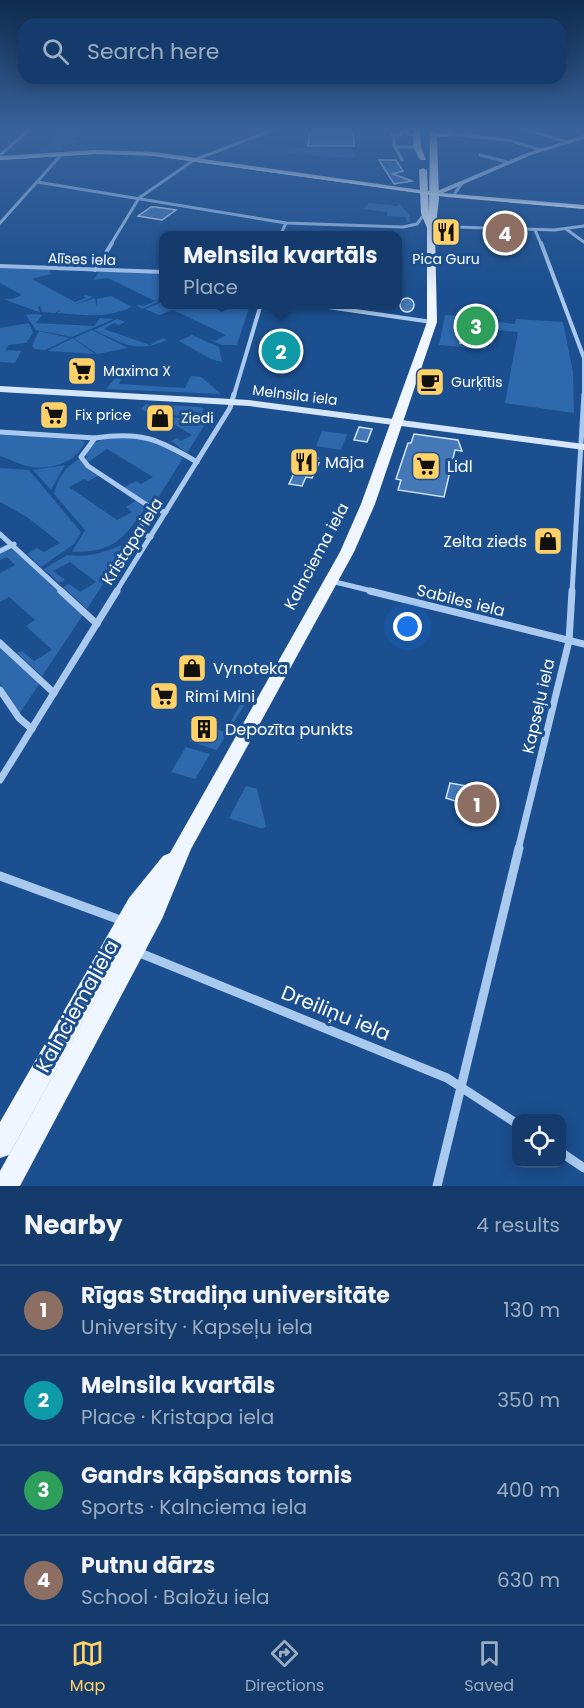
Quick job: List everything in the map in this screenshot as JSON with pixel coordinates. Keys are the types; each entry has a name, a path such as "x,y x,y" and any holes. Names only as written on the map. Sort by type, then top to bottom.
{"main road":[{"name":"Kalnciema iela","path":"424,183 425,213 431,232"},
{"name":"Kalnciema iela","path":"6,1186 135,951 155,912 183,846 331,580 365,512 432,322 431,232 435,183"},
{"name":"Kalnciema iela","path":"0,1146 136,905 183,846"}],"street":[{"path":"0,223 36,183"},
{"path":"46,183 286,224 404,227 417,224 425,213"},
{"path":"95,270 139,198 160,183"},
{"path":"364,183 435,194 584,207"},
{"path":"435,194 460,183"},
{"path":"455,192 462,183"},
{"path":"433,218 451,227 535,230 584,226"},
{"path":"282,231 286,224"},
{"path":"566,229 584,242"},
{"name":"Kapseļu iela","path":"437,1186 569,641 583,447 584,358 555,275 535,230"},
{"name":"Alīses iela","path":"0,266 159,272"},
{"name":"Kristapa iela","path":"0,780 233,402 260,309"},
{"path":"342,309 432,322"},
{"name":"Melnsila iela","path":"0,389 233,402 583,447"},
{"path":"0,432 95,438 133,434 155,436 197,462"},
{"path":"95,438 81,457 88,466 153,509 166,512"},
{"path":"151,537 137,532 153,509"},
{"path":"0,534 14,544 97,624"},
{"path":"0,551 14,544"},
{"name":"Sabiles iela","path":"331,580 584,644"},
{"path":"0,643 54,693"},
{"path":"0,690 19,718 32,729"},
{"path":"0,876 126,923"},
{"name":"Dreiliņu iela","path":"135,951 447,1078 512,1120"},
{"path":"566,1156 584,1168"}],"shaded area":[{"path":"369,203 397,206 400,204 410,216 410,222 406,222 406,217 387,216 387,212 363,209"},
{"path":"0,267 49,269 51,274 32,279 75,302 86,298 83,296 86,295 93,297 73,305 95,298 97,307 97,299 111,296 132,307 103,315 86,315 57,313 61,309 55,313 42,312 40,306 43,303 38,307 40,312 36,311 3,299 22,295 0,283"},
{"path":"100,271 159,274 158,302 142,309 136,305 144,306 155,301 108,278 93,280"},
{"path":"159,303 159,309 216,309 222,312 229,309 249,309 237,345 222,345 208,339 215,341 226,335 173,310 159,315 145,309"},
{"path":"465,313 494,315 498,318 498,322 515,324 516,319 563,322 573,372 574,413 505,403 518,332 495,330 486,349 439,345 445,315 464,316"},
{"path":"26,315 42,315 36,323 94,326 100,318 114,319 72,337 36,330"},
{"path":"117,319 125,322 119,325 114,323 104,329 150,345 162,338 167,340 156,344 146,346 129,345 94,330"},
{"path":"29,323 33,333 26,343 9,345 5,350 21,351 15,363 0,362 0,328"},
{"path":"92,330 128,348 97,354 74,338"},
{"path":"39,331 70,338 45,350 35,349 32,346"},
{"path":"192,335 219,347 222,362 211,359 179,341"},
{"path":"73,338 95,354 48,351 49,350"},
{"path":"119,374 123,374 119,384 185,388 191,376 201,377 221,394 106,389"},
{"path":"146,404 203,408 201,418 162,414 152,416 141,409"},
{"path":"169,417 207,421 187,453 171,441 177,438 181,441 192,435 165,419"},
{"path":"322,431 347,434 341,450 316,446"},
{"path":"0,434 85,442 70,459 63,463 40,468 0,456"},
{"path":"130,436 158,442 183,458 153,506 124,487 136,481 141,484 153,477 107,449 88,462 86,459 90,446 95,443 109,438"},
{"path":"80,459 98,476 88,481 84,479 69,487 117,520 132,512 126,507 136,501 145,508 123,536 108,547 72,552 85,530 54,494 63,473"},
{"path":"65,465 51,490 33,470"},
{"path":"0,468 29,470 81,532 74,544 41,567 27,554 37,548 44,552 60,543 27,517 0,502"},
{"path":"323,537 334,539 316,570 304,567"},
{"path":"129,543 87,609 63,587 69,584 80,592 96,582 70,562 53,571 65,580 59,583 44,569 67,555 92,555"},
{"path":"13,546 83,615 42,676 17,653 22,651 34,661 52,650 26,626 35,620 9,597 0,602 0,573 15,565 7,557 0,560 0,553"},
{"path":"0,646 40,683 19,714 0,683"},
{"path":"241,703 245,704 217,750 189,741 195,731 208,734 212,728 225,732"},
{"path":"186,747 210,754 195,779 171,772"},
{"path":"246,786 257,789 266,826 263,829 229,818"}],"building":[{"path":"151,207 176,210 162,220 138,216"},
{"path":"404,298 410,298 414,302 414,308 410,312 404,312 401,309"},
{"path":"462,333 485,336 483,345 460,343"},
{"path":"359,427 372,429 367,442 354,440"},
{"name":"Lidl","path":"414,434 458,440 462,451 455,450 444,497 398,490 401,480 396,479 408,443 411,443"},
{"path":"302,456 318,458 316,463 319,463 312,478 306,477 302,486 289,484"},
{"path":"450,783 483,789 482,792 495,796 493,804 496,811 490,815 488,823 462,813 459,808 461,803 446,798"}],"tram line":[{"path":"356,183 440,195 584,208"}],"place":[{"name":"Pica Guru","path":"446,232"},
{"name":"Putnu dārzs","path":"505,233"},
{"name":"Gandrs kāpšanas tornis","path":"476,326"},
{"name":"Melnsila kvartāls","path":"281,351"},
{"name":"Maxima X","path":"82,371"},
{"name":"Gurķītis","path":"430,382"},
{"name":"Fix price","path":"54,415"},
{"name":"Ziedi","path":"160,418"},
{"name":"Māja","path":"304,462"},
{"name":"Lidl","path":"426,466"},
{"name":"Zelta zieds","path":"548,541"},
{"name":"Vynoteka","path":"192,668"},
{"name":"Rimi Mini","path":"164,696"},
{"name":"Depozīta punkts","path":"204,729"},
{"name":"Rīgas Stradiņa universitāte","path":"477,804"}]}
